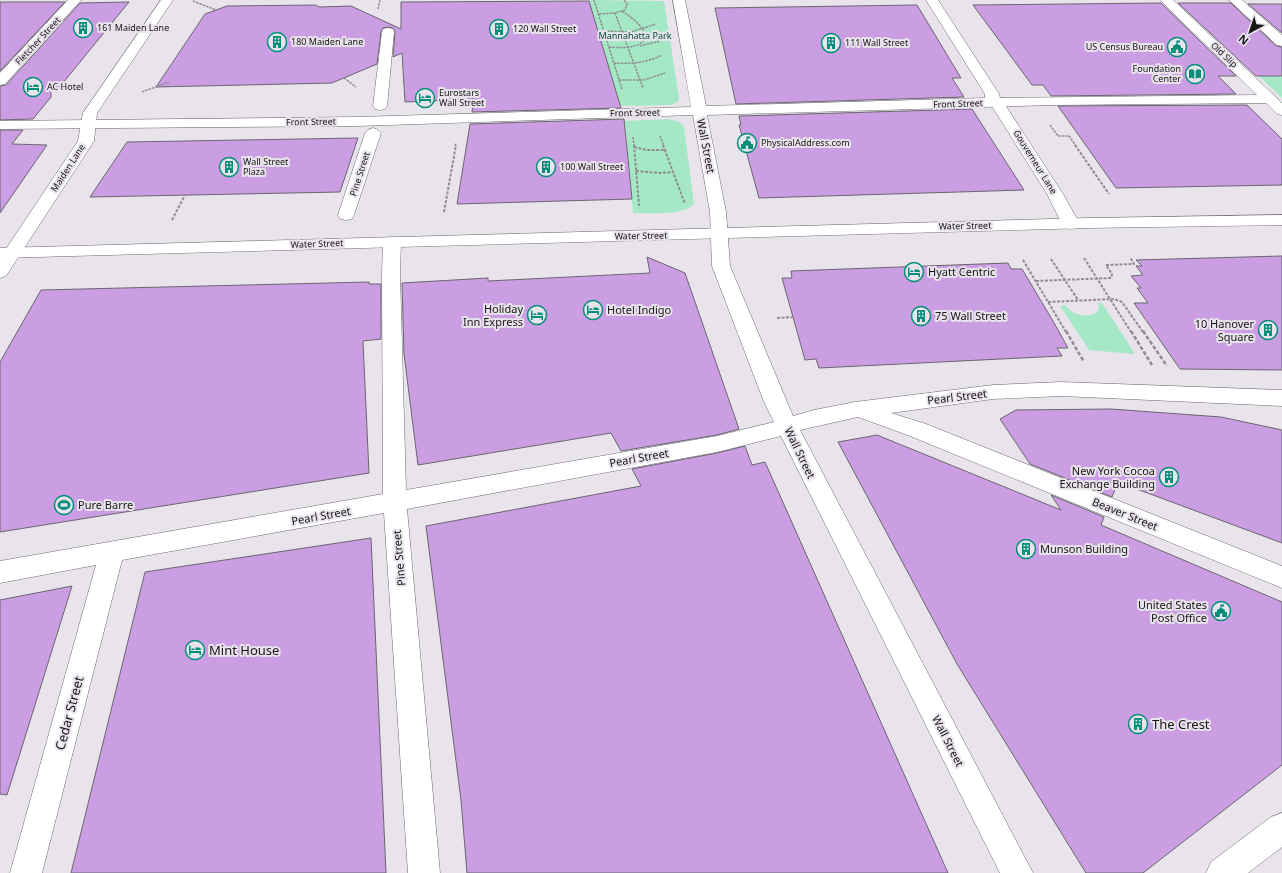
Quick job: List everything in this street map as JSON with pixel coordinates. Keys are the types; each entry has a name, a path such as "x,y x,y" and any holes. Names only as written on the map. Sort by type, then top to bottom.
{"street":[{"name":"Fletcher Street","path":"0,81 75,0"},
{"name":"Maiden Lane","path":"0,272 6,253 86,141 89,133 88,125 90,113 167,0"},
{"name":"Wall Street","path":"679,0 718,212 720,256 726,278 775,402 1017,873"},
{"name":"Gouverneur Lane","path":"932,0 992,94 993,103 1055,194 1071,224"},
{"name":"Old Slip","path":"1166,0 1282,111"},
{"path":"1235,0 1282,42"},
{"path":"380,106 388,32"},
{"name":"Front Street","path":"0,125 400,121 993,103 1269,98"},
{"name":"Pine Street","path":"346,215 373,133"},
{"name":"Water Street","path":"6,253 1071,224 1282,220"},
{"name":"Pine Street","path":"392,242 391,275 395,502 424,873"},
{"name":"Pearl Street","path":"0,572 717,444 753,436 814,418 855,410 993,392 1061,389 1282,398"},
{"name":"Beaver Street","path":"855,410 907,425 1282,577"},
{"name":"Cedar Street","path":"26,873 112,553"},
{"path":"1222,873 1282,828"}],"path":[{"path":"594,0 624,94"},
{"path":"599,14 622,11 627,7 624,0"},
{"path":"193,1 216,10"},
{"path":"622,11 645,29 646,36 643,42 637,46"},
{"path":"614,13 645,94"},
{"path":"604,32 621,33 645,29 655,25"},
{"path":"609,47 628,48 658,42"},
{"path":"614,63 634,63 653,60 664,54"},
{"path":"619,80 640,81 654,78 666,72"},
{"path":"142,92 168,82"},
{"path":"1050,125 1058,136 1069,136 1109,194"},
{"path":"658,131 685,204"},
{"path":"632,132 639,206"},
{"path":"444,212 457,138"},
{"path":"634,147 647,150 665,150"},
{"path":"636,171 659,173 674,172"},
{"path":"172,220 185,195"},
{"path":"1036,281 1111,278 1113,276 1106,264 1134,264 1130,257"},
{"path":"1084,258 1155,369"},
{"path":"1051,259 1078,301"},
{"path":"1023,260 1085,364"},
{"path":"1048,302 1110,299 1122,302 1169,370"},
{"path":"777,318 793,317"}],"green space":[{"name":"Mannahatta Park","path":"589,0 664,1 679,98 678,102 671,105 620,106"},
{"path":"1259,76 1282,76 1282,98 1262,79"},
{"path":"668,119 679,122 684,127 694,204 689,208 674,212 633,213 625,121"},
{"path":"1097,303 1102,303 1135,354 1089,350 1060,306 1065,305 1080,315 1089,315 1097,312 1099,308"}],"building":[{"path":"589,1 621,108 472,112 474,99 405,102 402,53 393,57 395,32 393,28 388,27 383,28 381,32 377,64 332,83 156,87 205,14 227,6 351,6 401,29 401,2"},
{"path":"0,2 65,2 0,71"},
{"path":"129,2 58,89 51,89 51,97 33,119 0,120 0,86 6,85 80,3"},
{"path":"1161,3 1236,76 1218,76 1236,94 1051,96 1043,85 1032,85 973,5"},
{"path":"1178,3 1231,3 1276,46 1282,47 1282,76 1256,76"},
{"path":"1248,4 1282,4 1282,33"},
{"name":"111 Wall Street","path":"917,5 961,78 952,78 964,97 736,104 715,8"},
{"path":"1247,105 1282,139 1282,185 1116,188 1058,106"},
{"path":"972,109 1024,190 759,198 739,125 741,125 739,116"},
{"name":"100 Wall Street","path":"624,119 632,199 457,204 470,124"},
{"path":"0,130 23,130 12,144 47,145 0,213"},
{"name":"Wall Street Plaza","path":"358,138 340,192 90,197 127,142"},
{"path":"1282,256 1282,370 1180,369 1134,303 1148,303 1137,288 1141,288 1131,276 1143,275 1136,266 1142,266 1136,260"},
{"path":"647,257 685,273 739,429 717,435 621,451 611,433 418,465 404,354 402,283 488,278 488,281 650,273"},
{"name":"75 Wall Street","path":"1008,263 1011,269 1022,269 1053,321 1068,348 1057,348 1062,356 819,368 816,359 805,360 782,278 792,278 791,271"},
{"path":"369,282 369,284 381,284 381,339 363,341 369,473 0,532 0,362 41,290"},
{"name":"New York Cocoa Exchange Building","path":"1111,409 1221,417 1282,430 1282,543 1118,482 1112,497 1030,464 1000,419 1016,410"},
{"name":"The Crest","path":"877,435 1061,510 1051,495 1104,517 1101,525 1282,602 1282,765 1143,873 1086,873 957,664 838,442"},
{"path":"745,446 752,465 765,462 948,873 467,873 461,800 426,526 641,486 632,469 717,453"},
{"path":"371,538 386,873 71,873 145,572"},
{"path":"72,586 7,795 0,794 0,600"}],"place":[{"name":"161 Maiden Lane","path":"83,28"},
{"name":"120 Wall Street","path":"499,29"},
{"name":"180 Maiden Lane","path":"277,42"},
{"name":"111 Wall Street","path":"831,43"},
{"name":"US Census Bureau","path":"1177,47"},
{"name":"Foundation Center","path":"1195,74"},
{"name":"AC Hotel","path":"33,87"},
{"name":"Eurostars Wall Street","path":"425,98"},
{"name":"PhysicalAddress.com","path":"747,143"},
{"name":"Wall Street Plaza","path":"229,167"},
{"name":"100 Wall Street","path":"546,167"},
{"name":"Hyatt Centric","path":"914,272"},
{"name":"Hotel Indigo","path":"593,310"},
{"name":"Holiday Inn Express","path":"537,315"},
{"name":"75 Wall Street","path":"921,316"},
{"name":"10 Hanover Square","path":"1268,330"},
{"name":"New York Cocoa Exchange Building","path":"1169,477"},
{"name":"Pure Barre","path":"64,505"},
{"name":"Munson Building","path":"1026,549"},
{"name":"United States Post Office","path":"1221,611"},
{"name":"Mint House","path":"195,650"},
{"name":"The Crest","path":"1138,724"}]}
